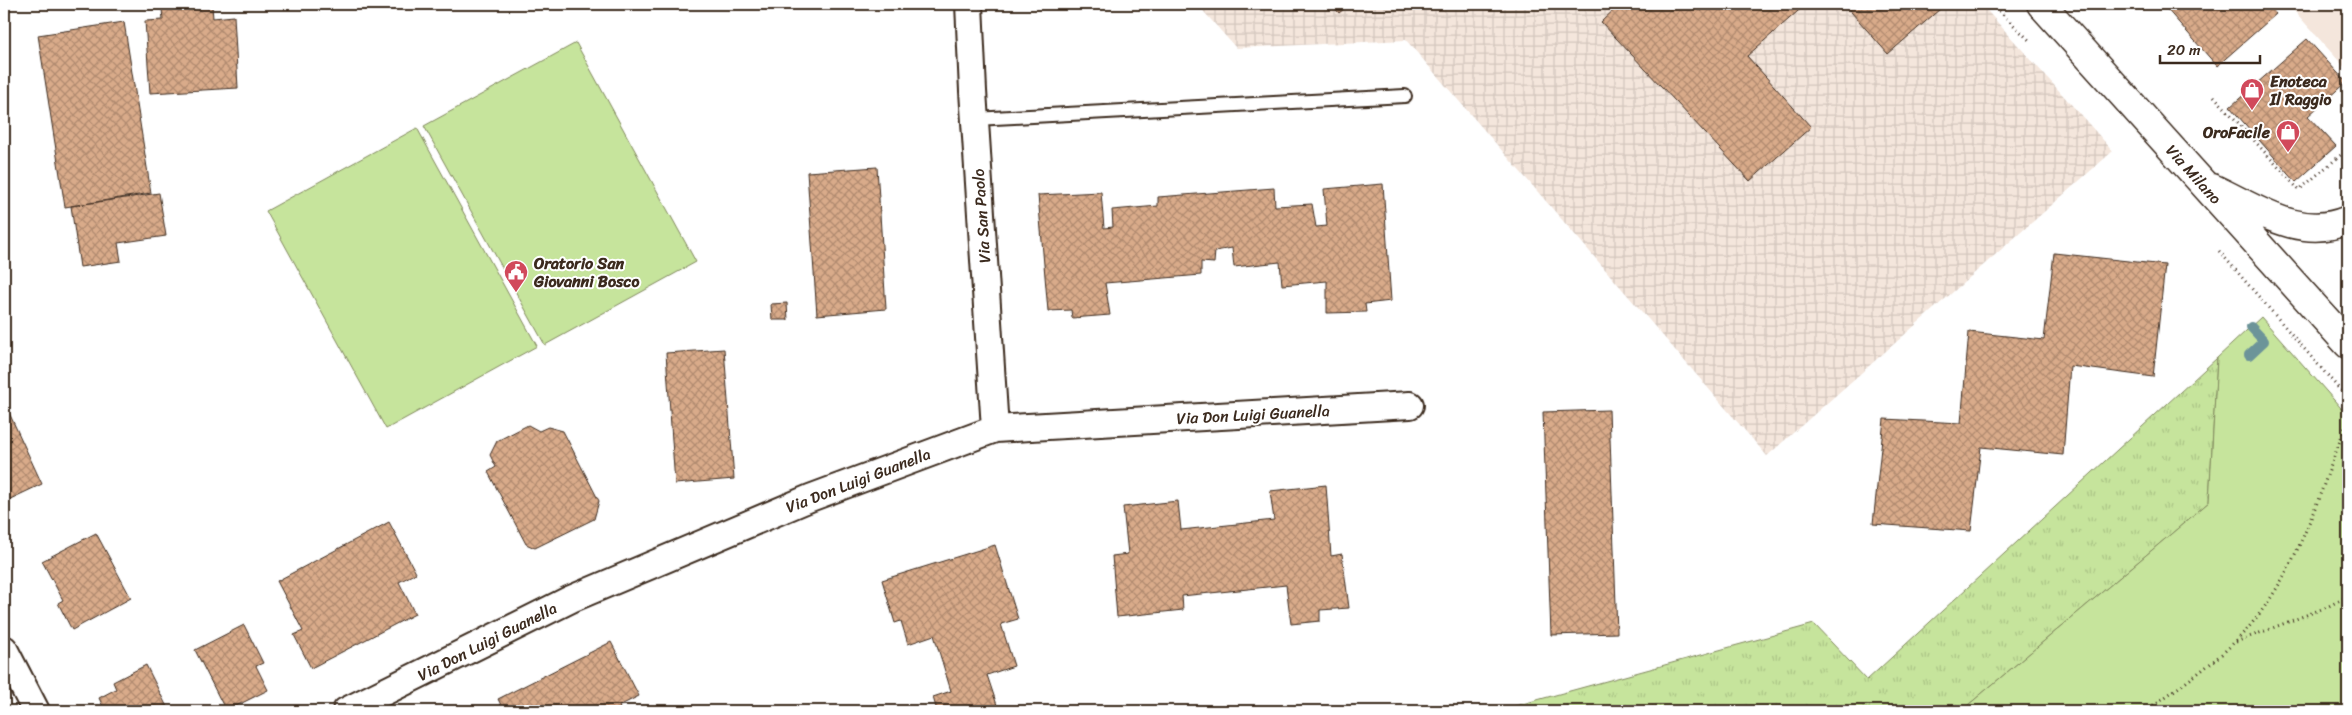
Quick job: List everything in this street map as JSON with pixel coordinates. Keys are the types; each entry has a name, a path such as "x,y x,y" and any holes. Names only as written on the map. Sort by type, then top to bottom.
{"street":[{"name":"Via San Paolo","path":"969,4 974,119 995,429"},
{"name":"Via Milano","path":"2041,4 2348,344"},
{"path":"2202,183 2295,226 2320,228 2348,220"},
{"name":"Via Don Luigi Guanella","path":"346,711 571,599 810,498 995,429 1410,405"},
{"path":"4,649 36,711"}],"lane":[{"path":"974,119 1405,96"}],"path":[{"path":"1992,4 2034,46"},
{"path":"2214,96 2299,190 2348,149"},
{"path":"2216,248 2348,399"},
{"path":"2146,711 2199,672 2234,643 2261,613 2294,555 2322,492 2348,420"},
{"path":"2234,643 2319,611 2348,596"}],"shaded area":[{"path":"1197,4 1981,4 2113,151 1767,456 1406,40 1236,48"},
{"path":"2288,4 2348,4 2348,71"}],"green space":[{"path":"576,43 696,262 545,345 424,126"},
{"path":"417,128 537,346 386,429 266,211"},
{"path":"2261,317 2348,416 2348,711 1961,711 2209,502 2217,358"},
{"path":"2217,358 2209,502 1961,711 1497,711 1814,624 1867,680"}],"building":[{"path":"1331,4 1350,4 1339,13"},
{"path":"1620,4 1695,4 1701,11 1709,4 1806,4 1747,56 1811,127 1750,181 1601,22"},
{"path":"1844,4 1936,4 1940,9 1888,54"},
{"path":"2168,4 2267,4 2276,14 2217,66 2165,7"},
{"path":"212,6 213,18 234,16 238,88 150,93 145,21 163,20 162,9"},
{"path":"124,22 151,193 65,207 38,35"},
{"path":"2307,39 2346,82 2308,116 2336,146 2296,182 2230,107"},
{"path":"877,167 886,309 817,315 807,172"},
{"path":"1383,184 1391,301 1365,304 1366,312 1327,313 1327,281 1282,285 1280,262 1234,267 1232,248 1215,251 1214,263 1201,262 1201,275 1105,283 1110,315 1072,318 1071,310 1048,311 1038,195 1101,192 1104,228 1113,227 1112,210 1158,206 1158,197 1274,188 1275,206 1312,204 1316,227 1327,226 1324,189"},
{"path":"159,193 166,236 118,243 121,261 80,267 71,206"},
{"path":"2054,253 2165,265 2153,377 2070,366 2063,455 1981,447 1971,531 1873,524 1884,419 1961,423 1969,332 2044,340"},
{"path":"787,303 788,320 772,320 771,304"},
{"path":"724,349 734,479 675,484 666,353"},
{"path":"4,402 42,484 4,502"},
{"path":"1609,410 1617,633 1551,635 1543,412"},
{"path":"528,425 539,431 548,427 563,431 599,501 594,519 535,548 526,544 488,472 496,467 490,455 497,441"},
{"path":"1326,485 1331,556 1342,554 1349,608 1320,610 1320,621 1291,624 1286,585 1182,596 1183,610 1117,617 1112,556 1128,554 1123,507 1178,501 1181,530 1274,520 1270,491"},
{"path":"389,522 416,573 399,582 415,614 311,668 294,635 303,631 277,581"},
{"path":"96,533 131,598 72,630 58,603 63,600 42,561"},
{"path":"995,545 1018,619 1001,624 1014,666 987,675 999,711 937,711 933,697 951,691 934,635 908,644 901,621 895,623 882,580"},
{"path":"244,625 263,663 256,666 268,690 226,711 195,650"},
{"path":"611,642 639,696 619,706 621,711 504,711 498,699"},
{"path":"146,665 169,711 105,711 99,698 116,689 113,682"}],"waterway":[{"path":"2249,355 2264,341 2251,327"}],"place":[{"name":"Enoteca Il Raggio","path":"2252,111"},
{"name":"OroFacile","path":"2288,153"},
{"name":"Oratorio San Giovanni Bosco","path":"516,293"}]}
